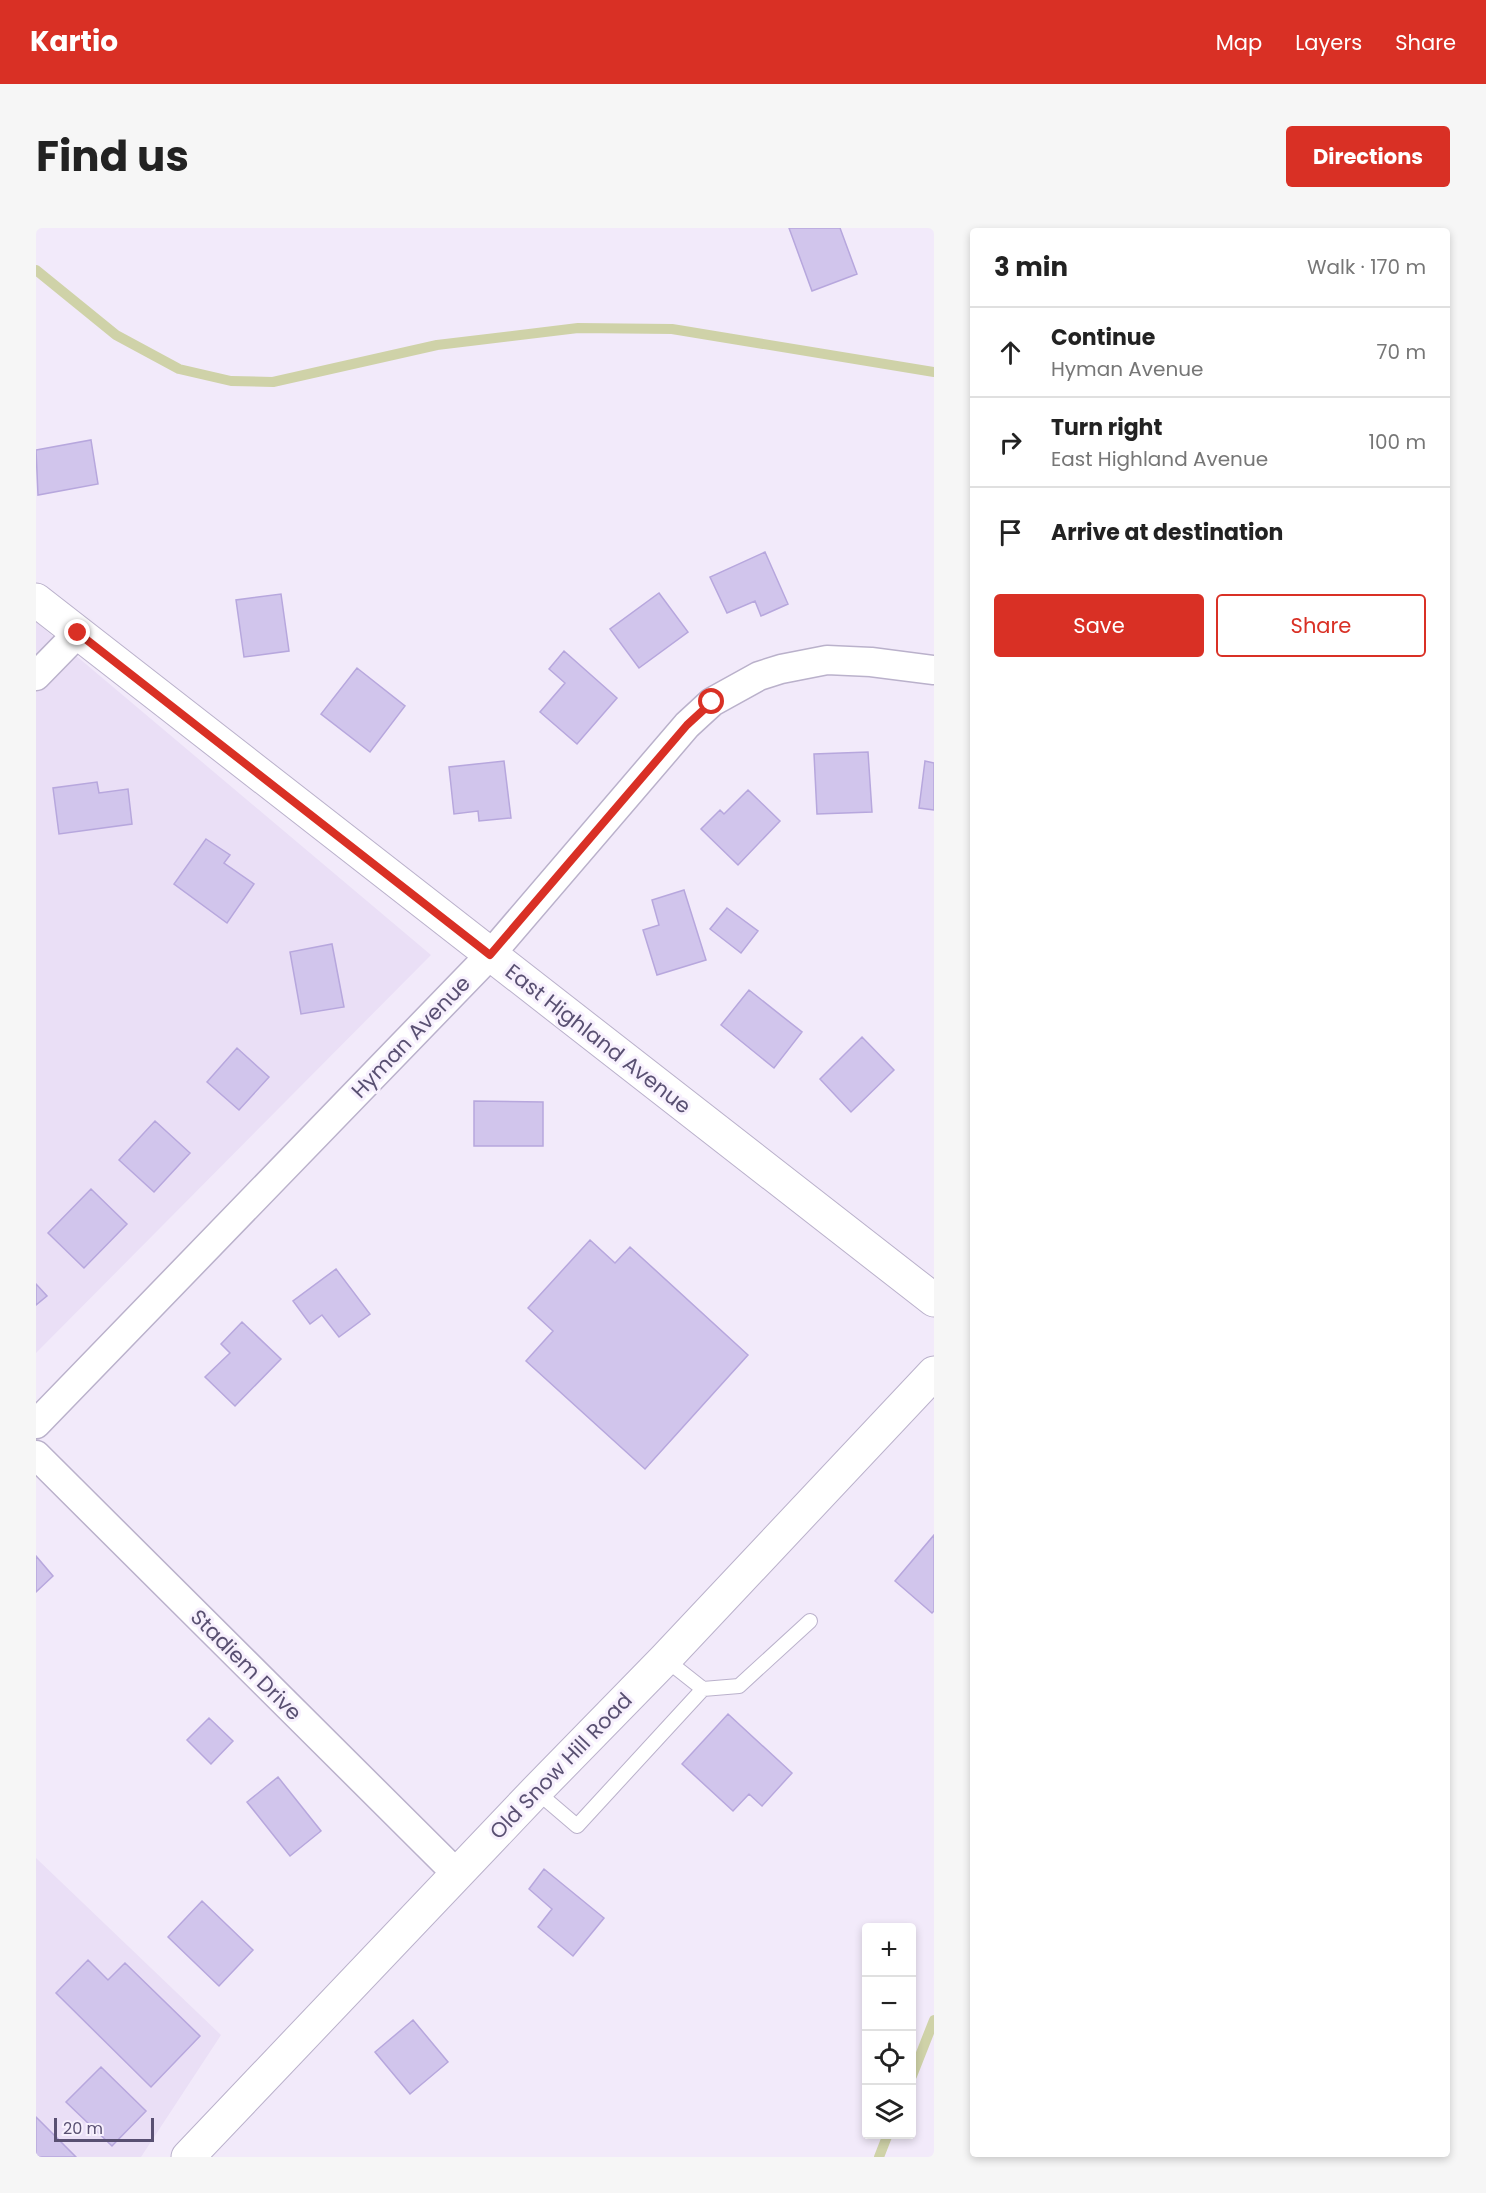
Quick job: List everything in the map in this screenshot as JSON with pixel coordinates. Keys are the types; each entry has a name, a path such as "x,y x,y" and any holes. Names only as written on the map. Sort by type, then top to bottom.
{"street":[{"name":"East Highland Avenue","path":"36,600 934,1300"},
{"path":"36,676 78,633"},
{"name":"Hyman Avenue","path":"36,1424 490,955 687,725 712,702 759,676 828,660 871,662 934,670"},
{"name":"Old Snow Hill Road","path":"188,2157 536,1791 665,1659 934,1373"},
{"name":"Stadiem Drive","path":"36,1455 457,1874"}],"lane":[{"path":"536,1791 577,1826 703,1689 739,1686 810,1621"},
{"path":"665,1659 703,1689"}],"shaded area":[{"path":"36,622 431,955 36,1353"},
{"path":"36,1858 221,2035 141,2157 36,2157"}],"building":[{"path":"789,228 840,228 857,274 812,291"},
{"path":"91,440 98,484 38,495 36,450"},
{"path":"765,552 788,604 761,616 755,601 727,613 710,577"},
{"path":"659,593 688,632 639,668 610,629"},
{"path":"281,594 289,651 244,657 236,600"},
{"path":"564,651 617,698 577,744 540,712 565,683 549,669"},
{"path":"357,668 405,706 370,752 321,714"},
{"path":"868,752 872,812 817,814 814,754"},
{"path":"504,761 511,818 479,821 478,811 454,814 449,767"},
{"path":"925,761 934,763 934,810 919,808"},
{"path":"97,782 99,793 128,789 132,824 59,834 53,788"},
{"path":"748,790 780,821 738,865 701,829 720,810 724,814"},
{"path":"206,839 230,855 224,863 254,884 227,923 174,884"},
{"path":"684,890 706,960 657,975 643,930 659,925 652,900"},
{"path":"727,908 758,931 741,953 710,929"},
{"path":"332,944 344,1007 301,1014 290,952"},
{"path":"749,990 802,1032 774,1068 721,1025"},
{"path":"862,1037 894,1070 851,1112 820,1079"},
{"path":"237,1048 269,1077 239,1110 207,1082"},
{"path":"474,1101 543,1102 543,1146 474,1146"},
{"path":"155,1121 190,1153 154,1192 119,1160"},
{"path":"91,1189 127,1224 84,1268 48,1233"},
{"path":"590,1240 615,1263 630,1247 748,1355 645,1469 526,1361 553,1331 528,1308"},
{"path":"336,1269 370,1314 339,1337 322,1315 310,1324 293,1301"},
{"path":"36,1284 47,1296 36,1305"},
{"path":"242,1322 281,1359 235,1406 205,1377 230,1353 221,1344"},
{"path":"934,1535 934,1611 932,1613 895,1581"},
{"path":"36,1556 53,1576 36,1592"},
{"path":"728,1714 792,1773 762,1806 749,1794 733,1811 682,1764"},
{"path":"209,1718 233,1741 211,1764 187,1740"},
{"path":"278,1777 321,1831 290,1856 247,1802"},
{"path":"544,1869 604,1918 573,1956 538,1927 552,1909 529,1889"},
{"path":"202,1901 253,1950 219,1986 168,1937"},
{"path":"88,1960 108,1980 125,1963 200,2036 151,2087 56,1993"},
{"path":"413,2020 448,2062 410,2094 375,2052"},
{"path":"101,2067 146,2111 112,2146 66,2102"},
{"path":"36,2117 76,2157 36,2157"}],"waterway":[{"path":"36,270 116,335 179,369 231,381 273,382 437,345 578,328 672,329 934,372"},
{"path":"916,2066 934,2020"},
{"path":"879,2157 886,2139"}],"route":[{"path":"78,633 490,955 687,725 712,702"}]}
